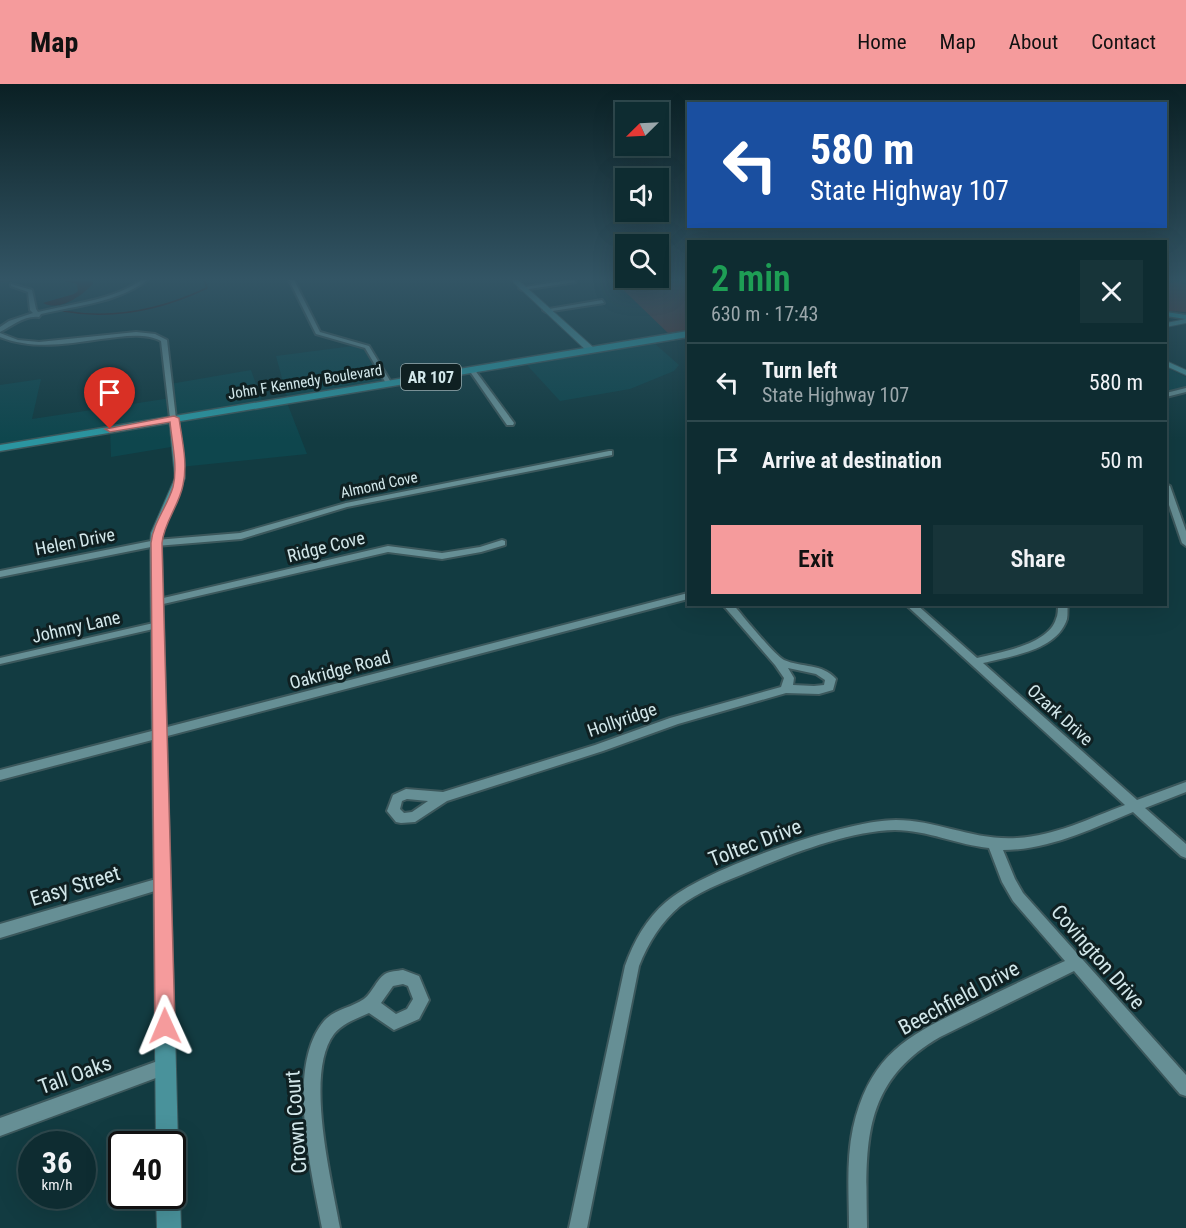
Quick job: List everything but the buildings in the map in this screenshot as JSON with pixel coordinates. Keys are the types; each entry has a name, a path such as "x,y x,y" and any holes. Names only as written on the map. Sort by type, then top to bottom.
{"main road":[{"name":"John F Kennedy Boulevard","path":"174,418 687,334"},
{"name":"AR 107","path":"0,448 174,418"}],"street":[{"path":"1,331 14,341 51,343 139,334 160,336 164,340 180,478 157,533 156,543 159,602 167,1131"},
{"path":"317,331 367,347 389,384"},
{"path":"570,331 591,350"},
{"path":"1167,364 1186,373"},
{"path":"472,370 510,423"},
{"path":"1167,394 1186,390"},
{"name":"Almond Cove","path":"156,543 241,536 346,505 609,453"},
{"path":"1167,490 1186,543"},
{"name":"Helen Drive","path":"0,574 156,543"},
{"name":"Ridge Cove","path":"159,602 388,549 442,556 502,543"},
{"name":"Oakridge Road","path":"0,775 687,596"},
{"path":"729,606 779,663 789,678 786,689"},
{"name":"Ozark Drive","path":"912,606 1186,852"},
{"path":"975,662 1052,636 1061,626 1063,606"},
{"name":"Johnny Lane","path":"0,661 158,626"},
{"name":"Hollyridge","path":"443,797 599,748 674,721 786,689 797,687 821,690 829,687 831,679 819,671 779,663"},
{"name":"Toltec Drive","path":"578,1228 632,966 639,945 661,915 695,889 858,828 874,825 907,826 994,843 1036,842 1053,838 1186,787"},
{"name":"Covington Drive","path":"994,843 1008,882 1018,897 1186,1088"},
{"name":"Easy Street","path":"0,931 163,883"},
{"name":"Beechfield Drive","path":"858,1228 858,1159 863,1125 872,1096 882,1077 897,1058 914,1044 942,1028 1076,963"},
{"name":"Crown Court","path":"331,1228 319,1156 311,1082 313,1062 316,1049 334,1023 346,1013 370,1004"},
{"name":"Tall Oaks","path":"0,1127 166,1066"},
{"path":"168,1209 169,1228"}],"shaded area":[{"path":"654,343 679,365 674,371 630,389 560,401 527,365"},
{"path":"353,346 364,350 381,379 379,381 287,397 276,356"},
{"path":"1167,368 1186,377 1186,387 1167,391"},
{"path":"251,370 263,404 286,400 307,454 180,467 177,446 111,457 110,429 0,448 0,385 41,379 32,419 171,398 170,384"}],"route":[{"path":"110,429 174,418 180,467 178,487 157,533 156,543 159,571 165,1026"}]}
